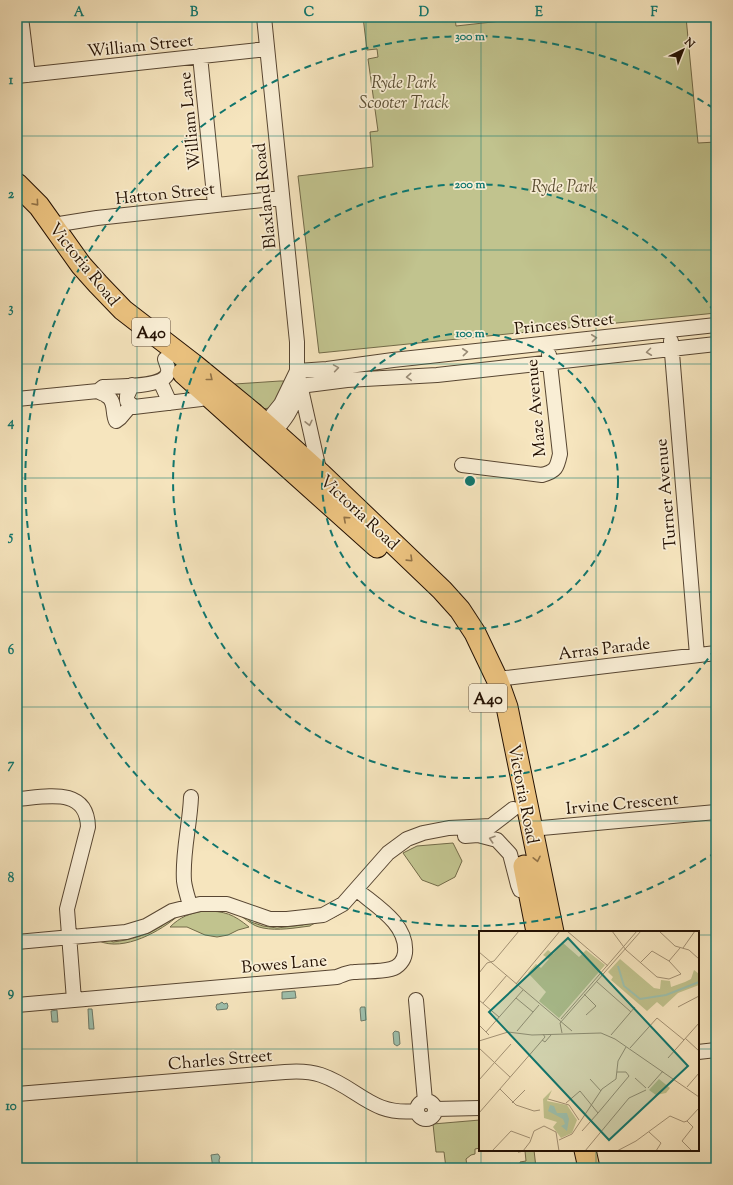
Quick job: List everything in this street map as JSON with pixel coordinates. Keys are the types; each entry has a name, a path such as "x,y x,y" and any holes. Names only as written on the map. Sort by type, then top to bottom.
{"highway":[{"name":"Victoria Road","path":"17,184 39,206 86,270 123,310 205,373 264,434 435,601 454,625 484,684 495,716 536,926"},
{"name":"Victoria Road","path":"17,203 86,291 108,313 187,376 209,396 320,474 409,557 460,610 475,633 507,707 553,931"},
{"path":"585,1151 589,1168"},
{"path":"599,1151 603,1168"}],"street":[{"path":"20,17 22,75"},
{"name":"Blaxland Road","path":"264,17 297,342 297,371 320,474"},
{"name":"William Street","path":"22,75 267,49"},
{"name":"William Lane","path":"200,56 215,205"},
{"name":"Hatton Street","path":"53,225 97,218 282,198"},
{"name":"Princes Street","path":"297,371 327,369 436,355 716,325"},
{"name":"Turner Avenue","path":"670,330 697,656"},
{"name":"Maze Avenue","path":"462,466 542,475 551,473 558,466 560,454 548,343"},
{"path":"264,434 291,412 300,386 347,380 437,375 716,344"},
{"path":"492,349 495,369"},
{"path":"436,355 437,375"},
{"path":"17,399 98,391 103,387 152,384 166,377 168,371 165,359"},
{"name":"Blaxland Road","path":"264,434 297,371"},
{"path":"160,381 170,403"},
{"path":"113,402 127,385"},
{"path":"127,385 127,401 131,405 139,407 200,399 209,396"},
{"path":"98,391 100,394 107,395 113,402 114,417 116,421 131,405"},
{"name":"Arras Parade","path":"496,679 716,653"},
{"path":"17,799 56,796 69,797 79,804 88,821 87,833 66,910 74,1000"},
{"path":"190,905 184,882 184,856 191,797"},
{"path":"17,942 126,932 146,926 172,911 190,905 219,903 234,906 270,919 316,916 330,912 343,904 357,890 388,853 407,839 423,833 449,828 491,826 513,809"},
{"name":"Irvine Crescent","path":"531,829 716,812"},
{"path":"407,839 478,835 497,840 510,854 518,885 536,926"},
{"name":"Bowes Lane","path":"17,1005 337,977 352,972 386,970 396,967 403,959 404,955 404,943 401,931 394,920 357,890"},
{"path":"416,1000 430,1105 465,1109 479,1108"},
{"path":"699,1052 716,1050"},
{"name":"Charles Street","path":"17,1094 303,1071 329,1078 383,1109 403,1113 416,1112 419,1116 426,1119 434,1115 430,1105"}],"green space":[{"name":"Ryde Park","path":"363,17 455,17 456,26 538,17 686,17 698,143 716,142 716,313 319,353 298,176 373,167 370,132 378,131 368,59 378,57 377,49 367,50"},
{"path":"284,381 278,397 270,408 262,409 233,387 235,384"},
{"path":"453,843 462,861 455,877 438,886 422,880 403,853 417,846"},
{"path":"357,897 358,898 344,911 332,918 310,926 286,929 269,929 259,927 232,912 218,908 240,913 246,916 251,922 277,928 303,925 308,922 322,920 334,915"},
{"path":"196,908 203,908 181,912"},
{"path":"204,911 228,914 249,927 228,935 217,937 205,935 187,927 170,927 186,916"},
{"path":"179,915 152,933 131,942 109,944 99,941 108,939 113,942 139,936 151,932 163,925 164,921"},
{"path":"479,1120 479,1148 475,1149 475,1154 466,1159 467,1166 472,1168 446,1168 444,1152 436,1152 433,1124"},
{"path":"525,1151 534,1151 536,1168 517,1168 516,1165 520,1164 520,1162 526,1161"}],"shaded area":[{"path":"295,991 296,998 282,999 282,992"},
{"path":"222,1002 224,1004 227,1003 227,1009 217,1010 217,1004"},
{"path":"361,1007 365,1007 366,1020 361,1021 360,1009"},
{"path":"88,1009 92,1009 94,1029 89,1029"},
{"path":"57,1010 58,1022 52,1022 51,1011"},
{"path":"395,1031 399,1032 400,1044 397,1046 394,1044 393,1033"},
{"path":"218,1154 220,1157 220,1168 213,1168 211,1155"}],"park label":[{"name":"Ryde Park Scooter Track","path":"404,92"}]}
